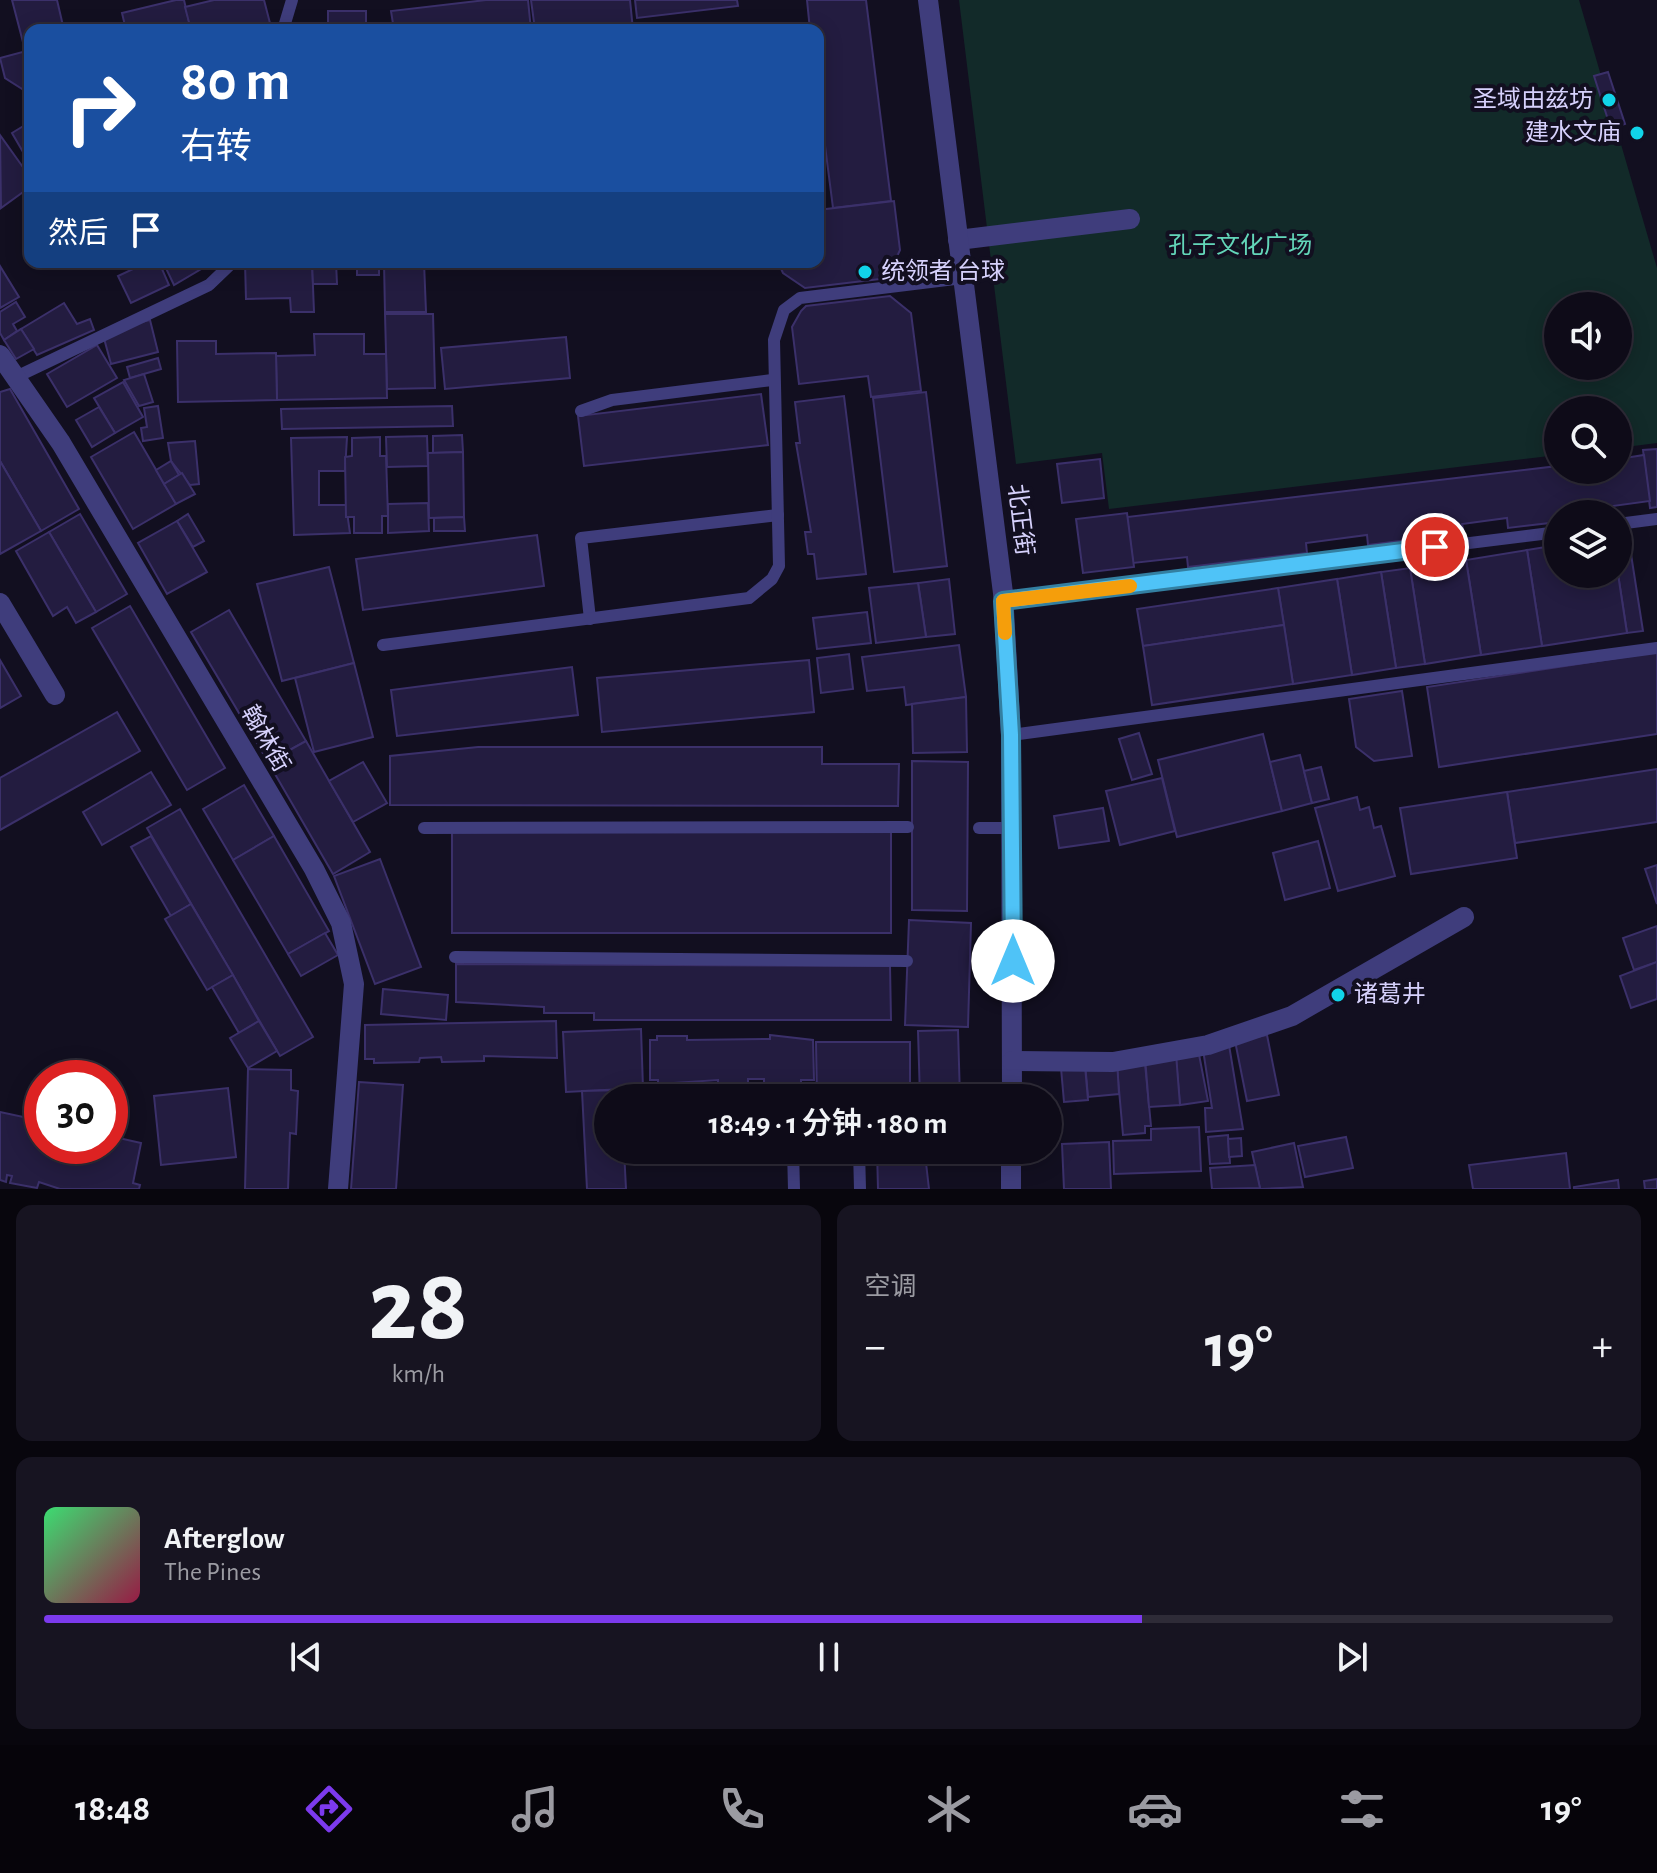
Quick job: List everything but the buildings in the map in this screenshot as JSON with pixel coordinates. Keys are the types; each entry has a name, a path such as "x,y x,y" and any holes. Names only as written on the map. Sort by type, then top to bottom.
{"street":[{"name":"北正街","path":"928,0 1003,601 1011,735 1012,1084"},
{"path":"958,240 1130,219"},
{"name":"翰林街","path":"6,369 69,457 314,869 341,923 354,984 338,1189"},
{"path":"0,603 55,695"},
{"path":"1012,1061 1113,1062 1208,1045 1292,1016 1464,917"},
{"path":"1011,1164 1011,1189"}],"lane":[{"path":"285,24 292,0"},
{"path":"6,369 209,285 227,268"},
{"path":"383,645 749,598 772,579 779,566 776,417 772,380 778,324 784,310 800,298 963,278"},
{"path":"581,411 612,400 772,380"},
{"path":"590,619 581,538 778,515"},
{"path":"1632,522 1657,519"},
{"path":"1003,601 1544,534"},
{"path":"1011,735 1657,648"},
{"path":"424,828 908,827"},
{"path":"979,828 1012,828"},
{"path":"455,957 907,961"},
{"path":"978,961 1013,961"},
{"path":"793,1164 794,1189"},
{"path":"859,1164 860,1189"}],"green space":[{"name":"孔子文化广场","path":"959,0 1579,0 1657,268 1657,443 1632,446 1632,396 1544,396 1544,457 1109,509 1102,453 1016,464"}],"slow traffic":[{"path":"1005,633 1003,601 1130,586"}],"place":[{"name":"圣域由兹坊","path":"1609,100"},
{"name":"建水文庙","path":"1637,133"},
{"name":"统领者 台球","path":"865,272"},
{"name":"诸葛井","path":"1338,995"}],"route":[{"path":"1013,961 1011,735 1003,601 1435,547"}]}
